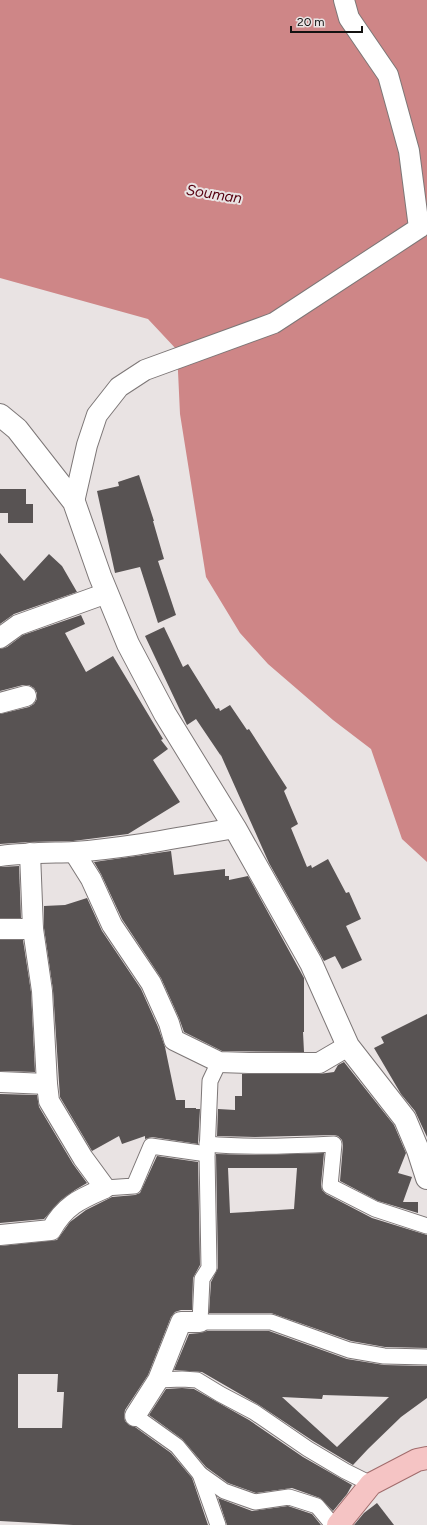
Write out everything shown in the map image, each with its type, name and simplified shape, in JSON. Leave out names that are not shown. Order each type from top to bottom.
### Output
[{"type":"main road","points":[[338,1525],[371,1484],[417,1460],[427,1458]]},
{"type":"street","points":[[74,502],[87,445],[97,415],[119,387],[145,370],[274,323],[419,228],[410,151],[388,75],[349,18],[344,0]]},
{"type":"street","points":[[0,415],[16,429],[74,502],[100,576],[128,644],[165,714],[235,828],[311,963],[348,1046],[405,1119],[418,1150],[427,1178]]},
{"type":"street","points":[[0,638],[18,625],[107,593]]},
{"type":"street","points":[[0,703],[26,696]]},
{"type":"street","points":[[0,856],[30,853],[74,852],[133,845],[235,828]]},
{"type":"street","points":[[74,852],[91,879],[112,925],[151,983],[169,1023],[174,1040],[218,1062],[319,1063],[348,1046]]},
{"type":"street","points":[[30,853],[33,929],[42,991],[47,1084],[50,1100],[83,1158],[105,1188]]},
{"type":"street","points":[[0,929],[33,929]]},
{"type":"street","points":[[200,1322],[202,1279],[209,1268],[207,1149],[210,1081],[218,1062]]},
{"type":"street","points":[[0,1082],[47,1084]]},
{"type":"street","points":[[0,1235],[51,1230],[58,1219],[77,1201],[105,1188],[134,1186],[151,1146],[207,1149],[334,1144],[330,1186],[375,1209],[427,1226]]},
{"type":"street","points":[[333,1525],[318,1506],[289,1497],[255,1502],[224,1491],[200,1474],[177,1446],[135,1416],[158,1380],[181,1322],[271,1322],[348,1350],[384,1356],[427,1357]]},
{"type":"street","points":[[158,1380],[197,1380],[254,1412],[308,1449],[338,1467],[371,1484]]},
{"type":"street","points":[[200,1474],[218,1525]]},
{"type":"water","name":"Souman","points":[[0,0],[427,0],[427,862],[402,839],[371,749],[333,720],[268,664],[240,633],[206,577],[180,414],[177,350],[148,319],[0,278]]},
{"type":"building","points":[[139,475],[154,521],[164,559],[158,561],[176,615],[158,623],[140,567],[115,573],[97,491],[119,486],[118,482]]},
{"type":"building","points":[[0,489],[26,489],[26,504],[33,504],[33,523],[8,523],[8,513],[0,513]]},
{"type":"building","points":[[0,553],[24,581],[49,554],[62,566],[77,592],[14,614],[0,624]]},
{"type":"building","points":[[81,615],[85,624],[65,633],[86,672],[113,656],[163,739],[161,740],[168,749],[153,760],[180,802],[128,834],[73,841],[0,844],[0,714],[29,707],[34,704],[37,699],[37,693],[34,688],[29,685],[23,685],[0,691],[0,649],[7,647],[23,635]]},
{"type":"building","points":[[164,627],[183,667],[188,664],[216,709],[219,708],[220,711],[230,705],[247,730],[249,729],[287,788],[284,791],[298,824],[291,828],[307,867],[311,865],[312,868],[328,859],[346,893],[349,892],[361,919],[346,926],[362,960],[342,969],[335,956],[324,961],[269,863],[220,753],[221,756],[196,719],[187,725],[145,636]]},
{"type":"building","points":[[171,851],[174,875],[225,869],[225,876],[229,876],[229,880],[248,876],[304,978],[304,1052],[222,1051],[184,1032],[161,978],[122,919],[94,862]]},
{"type":"building","points":[[19,866],[21,918],[0,918],[0,867]]},
{"type":"building","points":[[87,898],[102,931],[141,989],[158,1027],[165,1047],[176,1100],[185,1100],[185,1108],[200,1109],[198,1144],[152,1137],[145,1139],[145,1136],[122,1144],[119,1136],[92,1151],[60,1097],[53,990],[44,928],[44,906],[65,905]]},
{"type":"building","points":[[0,940],[23,940],[31,992],[35,1072],[0,1071]]},
{"type":"building","points":[[427,1014],[427,1137],[415,1111],[401,1094],[374,1048],[384,1043],[381,1037]]},
{"type":"building","points":[[344,1062],[394,1125],[406,1153],[398,1173],[412,1177],[403,1202],[418,1202],[418,1213],[378,1201],[340,1181],[343,1145],[342,1140],[338,1136],[217,1136],[218,1109],[235,1110],[235,1096],[242,1096],[242,1074],[319,1074],[334,1072],[338,1065]]},
{"type":"building","points":[[0,1094],[37,1095],[39,1107],[73,1164],[87,1183],[61,1200],[44,1219],[0,1223]]},
{"type":"building","points":[[324,1153],[321,1185],[322,1190],[326,1194],[372,1218],[427,1235],[427,1348],[385,1347],[351,1341],[271,1313],[209,1313],[211,1282],[218,1268],[216,1154],[255,1155]],"holes":[[[228,1168],[297,1168],[294,1209],[230,1213]]]},
{"type":"building","points":[[157,1156],[198,1162],[200,1265],[193,1278],[192,1310],[181,1310],[175,1312],[171,1317],[148,1375],[125,1410],[124,1416],[125,1421],[129,1425],[135,1427],[171,1453],[192,1478],[208,1525],[73,1525],[0,1521],[0,1246],[57,1240],[70,1222],[86,1210],[112,1197],[135,1195],[140,1193]],"holes":[[[18,1374],[58,1374],[57,1392],[64,1392],[62,1428],[18,1428]]]},
{"type":"building","points":[[207,1331],[269,1331],[347,1359],[384,1365],[427,1366],[427,1398],[401,1417],[353,1465],[313,1441],[259,1405],[202,1372],[174,1370],[189,1334]],"holes":[[[323,1395],[389,1397],[337,1447],[282,1397],[322,1399]]]},
{"type":"building","points":[[166,1389],[194,1389],[249,1420],[303,1457],[352,1485],[347,1494],[333,1511],[320,1498],[292,1488],[256,1493],[228,1483],[206,1467],[182,1439],[149,1415]]},
{"type":"building","points":[[218,1498],[252,1511],[288,1506],[312,1514],[321,1525],[227,1525]]},
{"type":"building","points":[[377,1503],[394,1525],[354,1525],[364,1513]]}]
